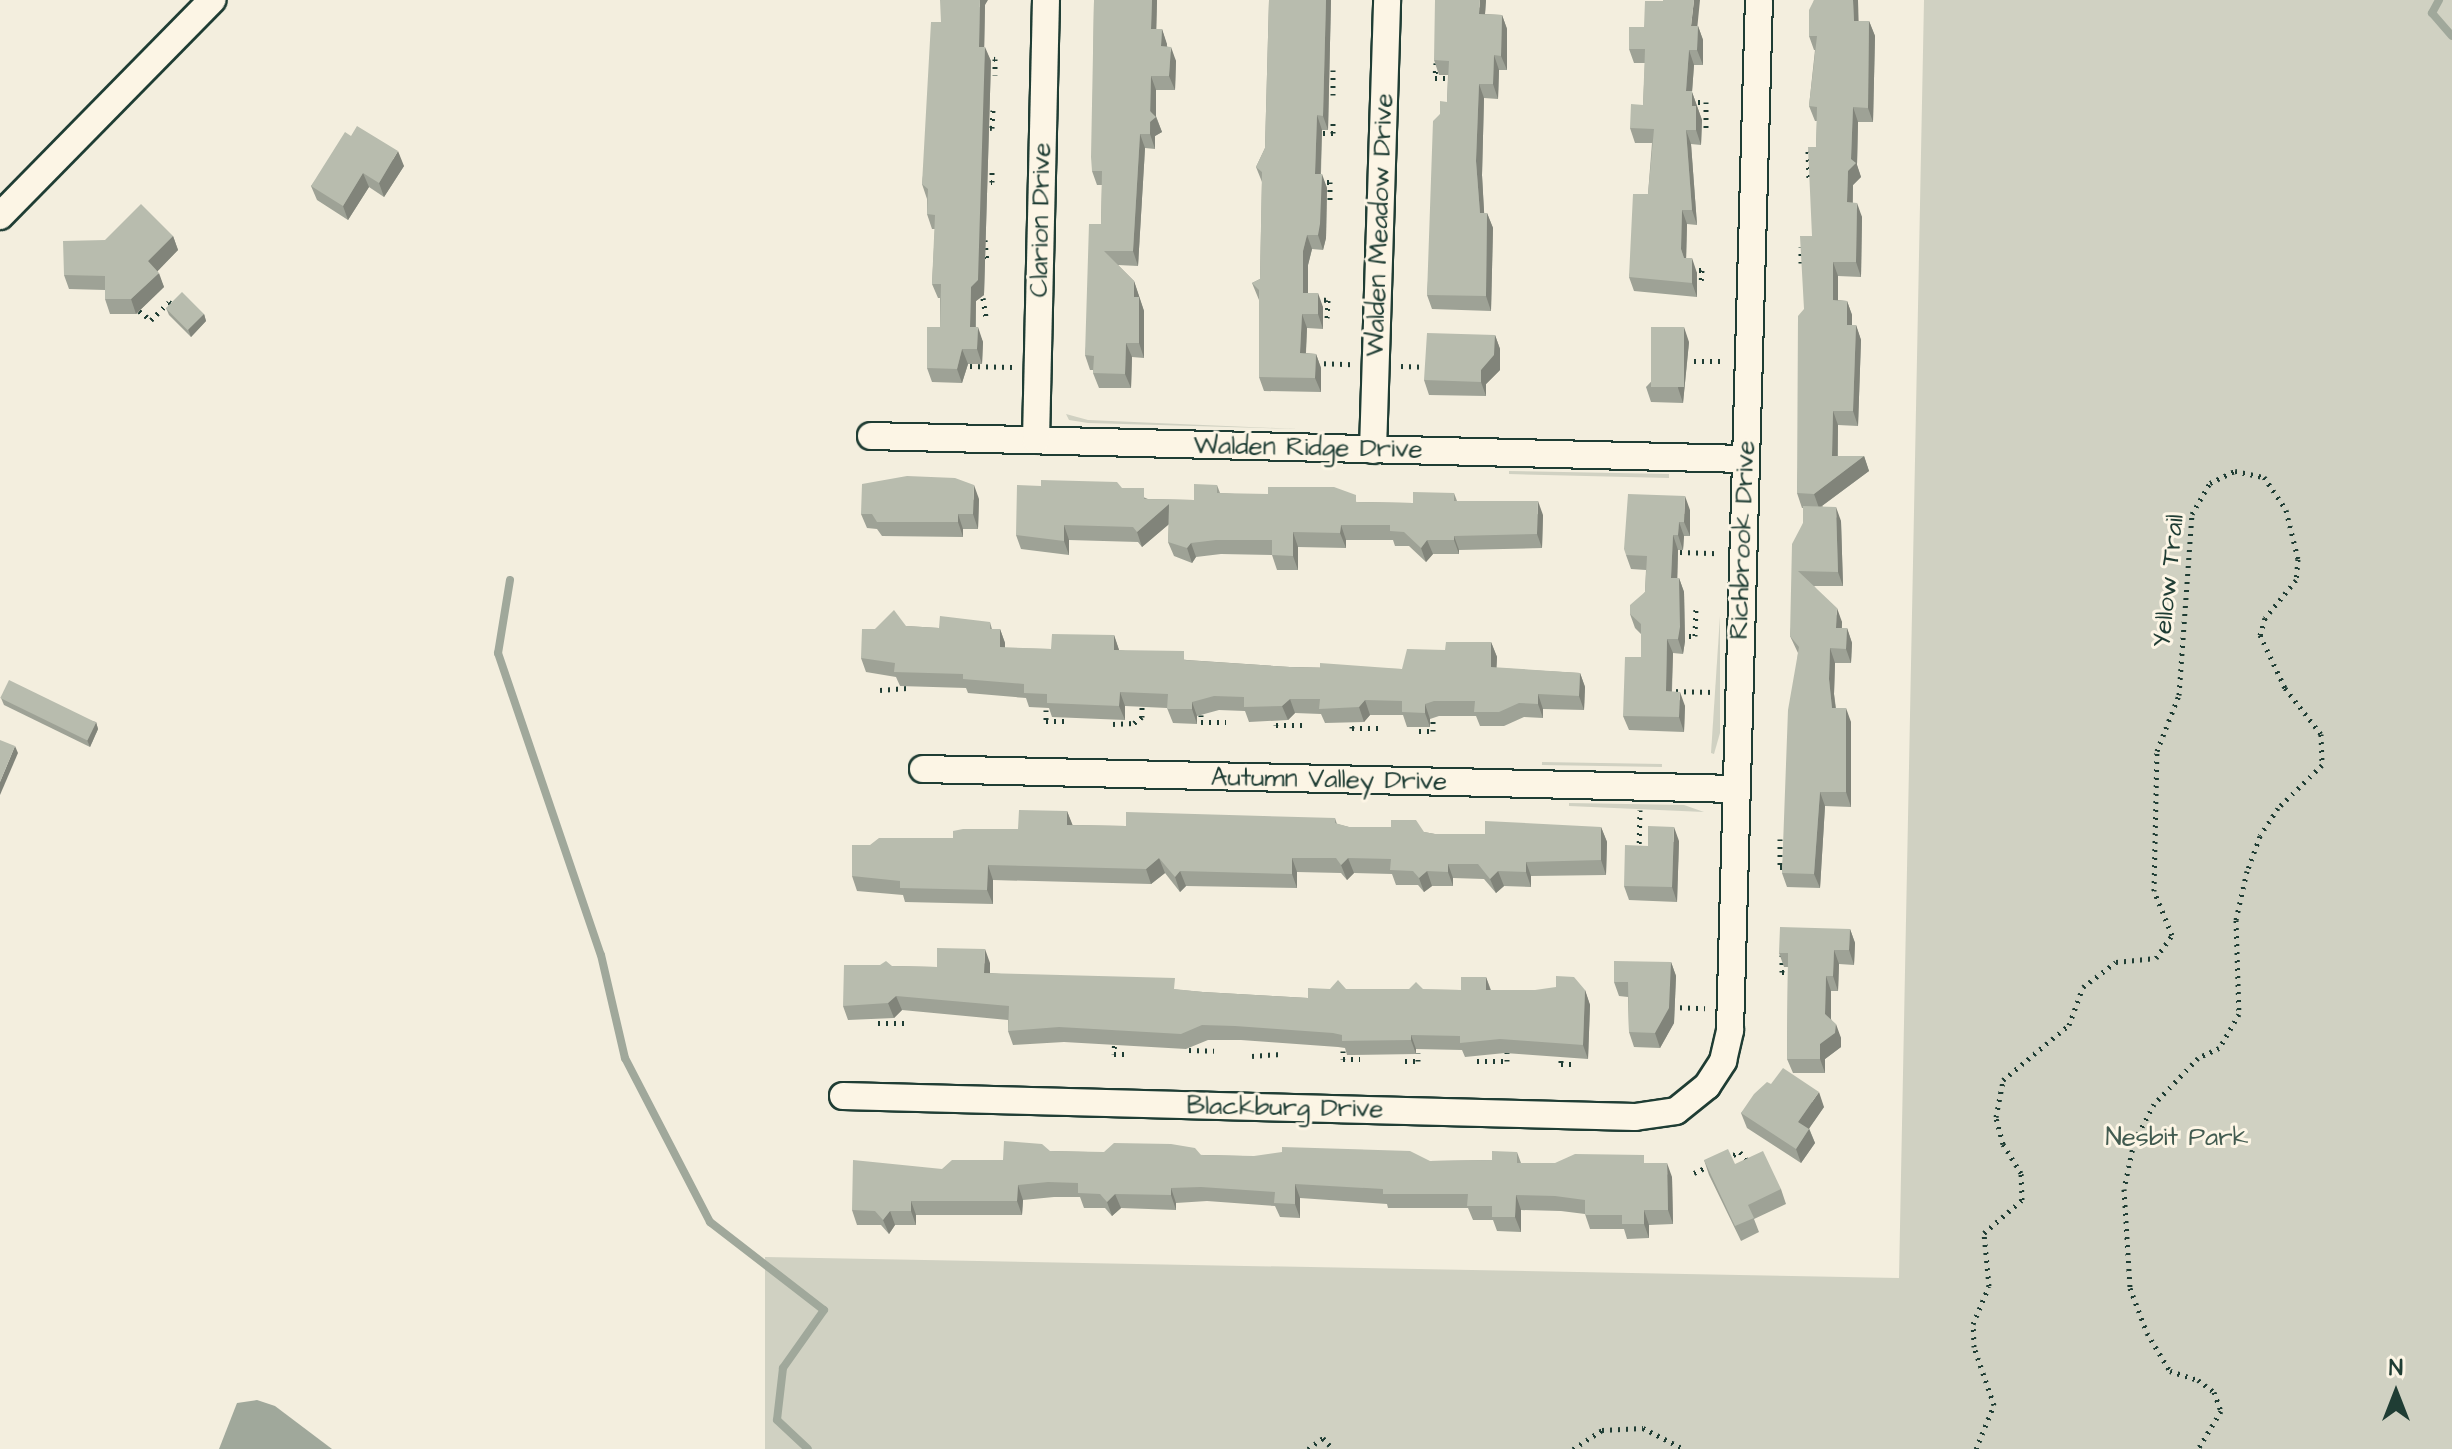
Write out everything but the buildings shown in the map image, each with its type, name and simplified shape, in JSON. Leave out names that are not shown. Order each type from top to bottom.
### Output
[{"type":"street","points":[[0,216],[212,0]]},
{"type":"street","name":"Clarion Drive","points":[[1036,440],[1046,0]]},
{"type":"street","name":"Walden Meadow Drive","points":[[1373,450],[1387,0]]},
{"type":"street","name":"Richbrook Drive","points":[[1714,1077],[1730,1030],[1759,0]]},
{"type":"street","name":"Walden Ridge Drive","points":[[871,436],[1745,459]]},
{"type":"street","name":"Autumn Valley Drive","points":[[923,769],[1736,789]]},
{"type":"street","name":"Blackburg Drive","points":[[843,1096],[1635,1117],[1676,1111],[1714,1077]]},
{"type":"path","points":[[986,58],[995,59],[995,75]]},
{"type":"path","points":[[1436,63],[1435,78],[1452,78]]},
{"type":"path","points":[[1333,70],[1333,95]]},
{"type":"path","points":[[1689,102],[1706,102],[1706,132]]},
{"type":"path","points":[[973,127],[992,128],[993,110]]},
{"type":"path","points":[[1314,133],[1333,133],[1333,119]]},
{"type":"path","points":[[1808,151],[1809,181]]},
{"type":"path","points":[[974,182],[992,182],[992,169]]},
{"type":"path","points":[[1310,182],[1330,182],[1330,201]]},
{"type":"path","points":[[1801,263],[1801,243],[1809,235]]},
{"type":"path","points":[[985,240],[987,261]]},
{"type":"path","points":[[1690,270],[1702,270],[1701,285]]},
{"type":"path","points":[[983,298],[986,318]]},
{"type":"path","points":[[1307,299],[1328,300],[1327,318]]},
{"type":"path","points":[[139,311],[151,320],[169,302],[177,307]]},
{"type":"path","points":[[1694,361],[1724,361]]},
{"type":"path","points":[[1307,362],[1352,364]]},
{"type":"path","points":[[970,366],[1012,367]]},
{"type":"path","points":[[1401,366],[1436,367]]},
{"type":"path","name":"Yellow Trail","points":[[1976,1449],[1994,1405],[1974,1347],[1973,1324],[1989,1286],[1984,1233],[2022,1200],[2021,1173],[2003,1144],[1996,1117],[2003,1080],[2069,1025],[2083,987],[2116,962],[2156,958],[2172,935],[2169,918],[2154,891],[2157,751],[2179,695],[2192,514],[2210,483],[2235,471],[2264,477],[2286,510],[2298,559],[2296,580],[2265,618],[2260,635],[2285,688],[2321,734],[2322,765],[2278,808],[2260,836],[2247,871],[2236,920],[2239,1014],[2219,1048],[2198,1058],[2154,1104],[2134,1142],[2124,1189],[2130,1288],[2147,1333],[2170,1371],[2198,1380],[2214,1392],[2221,1411],[2198,1449]]},
{"type":"path","points":[[1680,552],[1718,553]]},
{"type":"path","points":[[1689,636],[1695,636],[1696,607]]},
{"type":"path","points":[[880,690],[907,688]]},
{"type":"path","points":[[1668,691],[1715,692]]},
{"type":"path","points":[[1113,724],[1134,723],[1142,717],[1142,703]]},
{"type":"path","points":[[1046,710],[1046,721],[1064,721]]},
{"type":"path","points":[[1201,715],[1201,722],[1226,722]]},
{"type":"path","points":[[1276,717],[1276,725],[1302,725]]},
{"type":"path","points":[[1352,719],[1352,728],[1378,728]]},
{"type":"path","points":[[1419,731],[1433,731],[1433,719]]},
{"type":"path","points":[[1639,860],[1640,810]]},
{"type":"path","points":[[1780,839],[1780,867],[1786,867]]},
{"type":"path","points":[[1782,955],[1782,972],[1791,972]]},
{"type":"path","points":[[1672,1007],[1705,1008]]},
{"type":"path","points":[[878,1016],[878,1023],[908,1023]]},
{"type":"path","points":[[1115,1033],[1114,1054],[1129,1054]]},
{"type":"path","points":[[1189,1043],[1189,1050],[1214,1051]]},
{"type":"path","points":[[1561,1044],[1561,1064],[1576,1064]]},
{"type":"path","points":[[1477,1061],[1507,1061],[1507,1045]]},
{"type":"path","points":[[1343,1051],[1343,1059],[1360,1059]]},
{"type":"path","points":[[1405,1061],[1418,1061],[1418,1053]]},
{"type":"path","points":[[1252,1056],[1281,1054]]},
{"type":"path","points":[[1694,1173],[1740,1152],[1753,1170]]},
{"type":"path","points":[[1573,1449],[1602,1430],[1643,1428],[1684,1449]]},
{"type":"path","points":[[1308,1449],[1323,1438],[1333,1449]]},
{"type":"green space","name":"Nesbit Park","points":[[1924,0],[2452,0],[2452,1449],[765,1449],[765,1257],[1899,1278]]},
{"type":"green space","points":[[1066,414],[1088,420],[1298,429],[1088,423],[1069,420]]},
{"type":"green space","points":[[1509,471],[1669,474],[1669,478],[1509,474]]},
{"type":"green space","points":[[1720,616],[1720,733],[1714,754],[1711,753]]},
{"type":"green space","points":[[1542,762],[1662,764],[1662,767],[1542,765]]},
{"type":"green space","points":[[1569,803],[1684,805],[1704,812],[1569,806]]},
{"type":"shaded area","points":[[257,1400],[275,1406],[332,1449],[219,1449],[237,1403]]},
{"type":"waterway","points":[[2439,0],[2432,13],[2452,36]]},
{"type":"waterway","points":[[510,580],[498,653],[601,955],[625,1058],[710,1222],[824,1310],[783,1368],[777,1420],[808,1449]]}]
